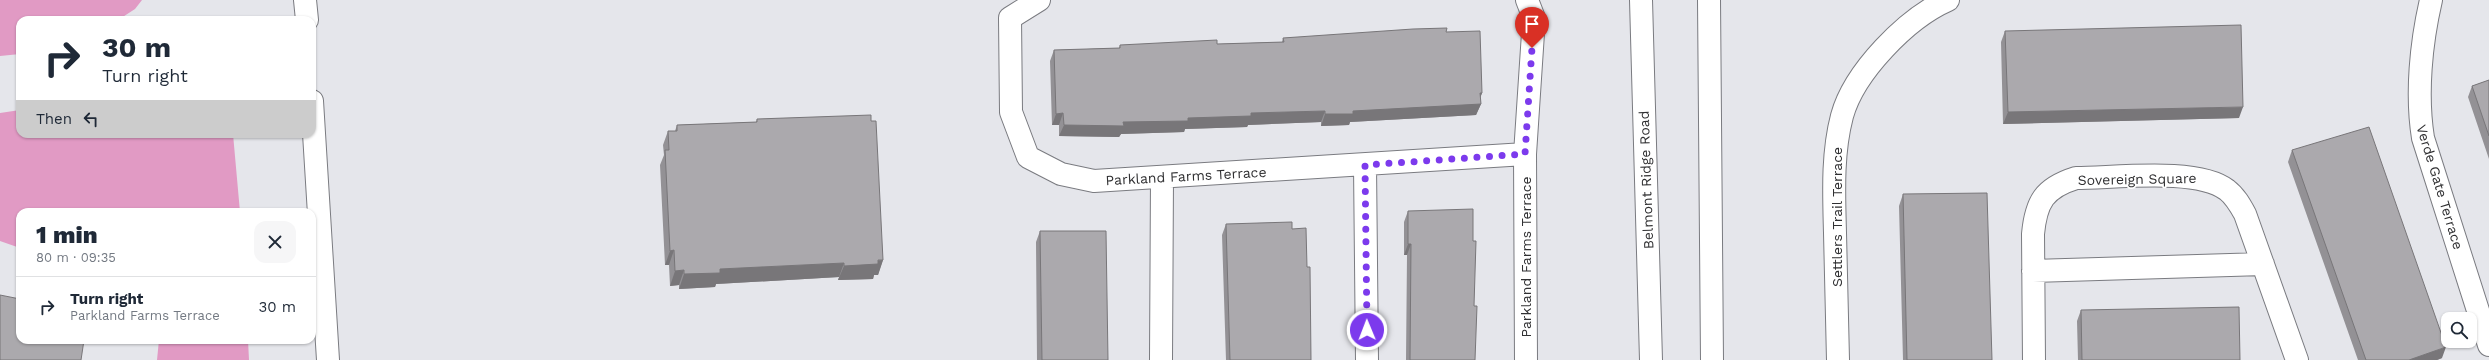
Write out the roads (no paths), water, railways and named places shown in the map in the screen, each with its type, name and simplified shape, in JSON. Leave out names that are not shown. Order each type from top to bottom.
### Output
[{"type":"street","points":[[305,0],[307,16]]},
{"type":"street","name":"Parkland Farms Terrace","points":[[1039,0],[1010,18],[1011,112],[1028,157],[1061,174],[1094,180],[1162,178],[1525,154]]},
{"type":"street","name":"Parkland Farms Terrace","points":[[1526,360],[1525,154],[1534,18],[1527,0]]},
{"type":"street","name":"Belmont Ridge Road","points":[[1641,0],[1651,360]]},
{"type":"street","points":[[1709,0],[1712,360]]},
{"type":"street","name":"Settlers Trail Terrace","points":[[1838,360],[1834,187],[1835,148],[1842,114],[1857,86],[1876,58],[1901,30],[1932,7],[1948,0]]},
{"type":"street","name":"Verde Gate Terrace","points":[[2431,0],[2423,50],[2420,108],[2422,138],[2489,345]]},
{"type":"street","points":[[314,138],[328,360]]},
{"type":"street","points":[[1365,165],[1367,360]]},
{"type":"street","name":"Sovereign Square","points":[[2034,360],[2033,234],[2038,207],[2050,190],[2061,183],[2076,178],[2188,176],[2218,184],[2237,200],[2245,214],[2297,360]]},
{"type":"street","points":[[1161,360],[1162,178]]},
{"type":"street","points":[[2033,272],[2263,264]]}]
